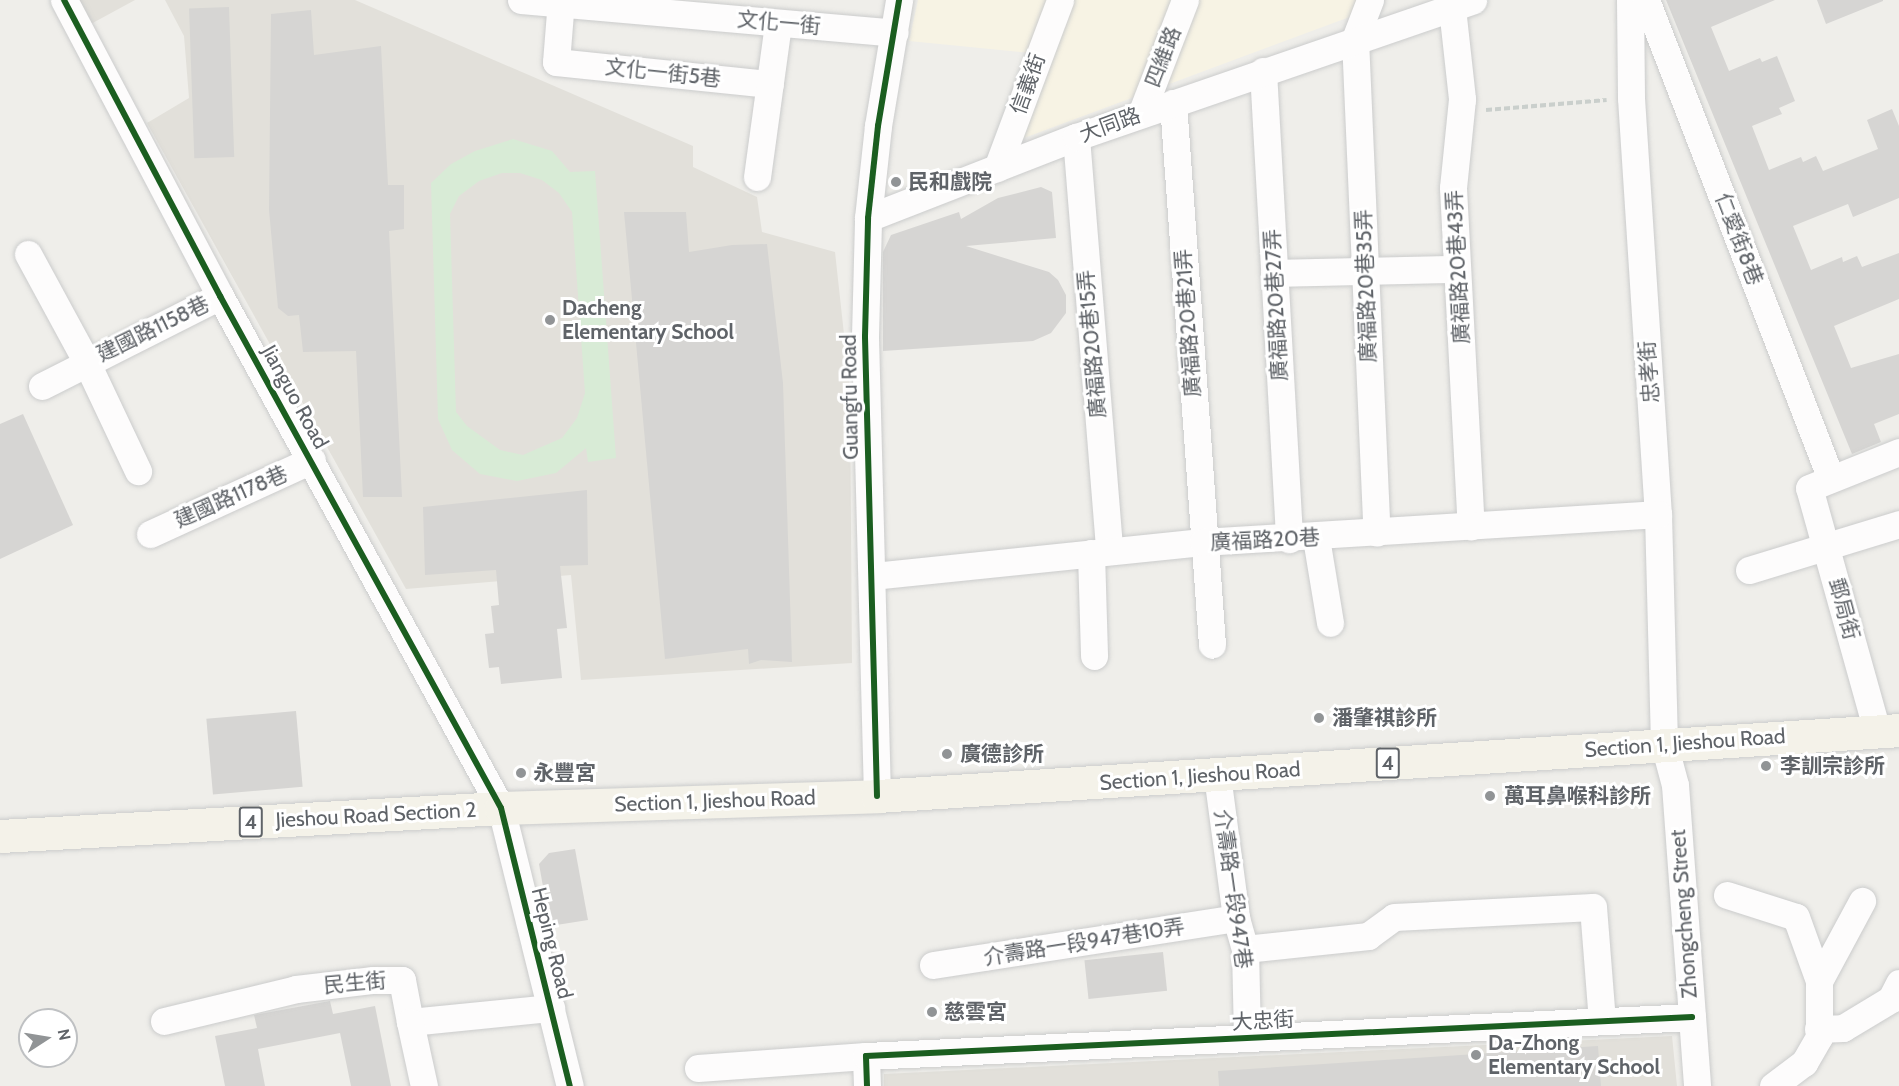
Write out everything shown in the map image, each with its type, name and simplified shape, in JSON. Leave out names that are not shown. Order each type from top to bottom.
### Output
[{"type":"main road","name":"Section 1, Jieshou Road","points":[[501,808],[877,796],[1217,776],[1888,730]]},
{"type":"main road","name":"Jieshou Road Section 2","points":[[0,836],[501,808]]},
{"type":"street","name":"Jianguo Road","points":[[64,0],[220,297],[312,460],[501,808]]},
{"type":"street","name":"文化一街","points":[[521,0],[895,33]]},
{"type":"street","name":"Guangfu Road","points":[[877,796],[873,576],[863,377],[868,218],[878,126],[899,0]]},
{"type":"street","name":"信義街","points":[[997,168],[1060,0]]},
{"type":"street","name":"四維路","points":[[1141,114],[1185,0]]},
{"type":"street","points":[[1355,39],[1370,0]]},
{"type":"street","name":"忠孝街","points":[[1630,0],[1631,98],[1659,514],[1664,744]]},
{"type":"street","name":"仁愛街8巷","points":[[1646,0],[1820,483]]},
{"type":"street","name":"文化一街5巷","points":[[561,2],[556,62],[770,84]]},
{"type":"street","name":"大同路","points":[[868,218],[1076,137],[1462,4]]},
{"type":"street","name":"廣福路20巷43弄","points":[[1462,4],[1461,111],[1453,189],[1471,527]]},
{"type":"street","points":[[757,177],[778,22]]},
{"type":"street","name":"廣福路20巷35弄","points":[[1355,39],[1377,533]]},
{"type":"street","name":"廣福路20巷27弄","points":[[1263,71],[1289,539]]},
{"type":"street","name":"廣福路20巷21弄","points":[[1173,103],[1212,645]]},
{"type":"street","name":"廣福路20巷15弄","points":[[1076,137],[1100,552],[1094,656]]},
{"type":"street","name":"建國路1158巷","points":[[28,254],[86,361]]},
{"type":"street","points":[[1274,273],[1457,269]]},
{"type":"street","name":"建國路1158巷","points":[[42,386],[86,361],[220,297]]},
{"type":"street","points":[[86,361],[138,471]]},
{"type":"street","points":[[1820,483],[1899,452]]},
{"type":"street","name":"建國路1178巷","points":[[150,534],[312,460]]},
{"type":"street","name":"郵局街","points":[[1820,483],[1827,545],[1888,730]]},
{"type":"street","name":"廣福路20巷","points":[[873,576],[1203,543],[1659,514]]},
{"type":"street","points":[[1749,570],[1899,524]]},
{"type":"street","points":[[1316,537],[1330,623]]},
{"type":"street","name":"Zhongcheng Street","points":[[1664,744],[1675,784],[1697,1086]]},
{"type":"street","name":"介壽路一段947巷","points":[[1217,776],[1236,918],[1245,949],[1247,1038]]},
{"type":"street","name":"Heping Road","points":[[501,808],[570,1086]]},
{"type":"street","points":[[1727,895],[1796,917],[1819,981],[1819,1037],[1804,1064],[1773,1086]]},
{"type":"street","points":[[1819,981],[1862,901]]},
{"type":"street","points":[[1245,949],[1368,936],[1395,917],[1593,907],[1602,1021]]},
{"type":"street","name":"介壽路一段947巷10弄","points":[[933,965],[1236,918]]},
{"type":"street","name":"民生街","points":[[164,1021],[296,989],[372,980],[402,980],[410,1022]]},
{"type":"street","points":[[1818,1029],[1843,1028],[1891,999],[1899,983]]},
{"type":"street","points":[[424,1086],[410,1022],[551,1008]]},
{"type":"street","name":"大忠街","points":[[698,1068],[866,1056],[1692,1017]]},
{"type":"street","points":[[866,1056],[867,1086]]},
{"type":"path","points":[[1461,111],[1631,98]]},
{"type":"shaded area","points":[[76,0],[135,0],[89,25]]},
{"type":"shaded area","name":"Dacheng Elementary School","points":[[165,0],[355,0],[693,146],[693,167],[757,197],[762,232],[835,252],[850,389],[852,663],[581,680],[571,575],[406,589],[147,123],[189,98],[184,36]]},
{"type":"shaded area","points":[[918,0],[1360,0],[1355,15],[1016,141],[1050,55],[909,41]]},
{"type":"shaded area","name":"Da-Zhong Elementary School","points":[[1672,1036],[1677,1086],[884,1086],[884,1074]]},
{"type":"green space","points":[[513,139],[552,151],[570,172],[595,171],[616,458],[588,462],[586,448],[556,473],[517,481],[480,474],[452,450],[438,419],[431,183],[451,164],[475,151]],"holes":[[[502,173],[520,173],[542,180],[559,193],[572,212],[585,393],[577,418],[562,438],[523,455],[500,450],[467,426],[456,412],[450,214],[459,196],[479,181]]]},
{"type":"building","points":[[1666,0],[1775,0],[1711,27],[1729,71],[1760,58],[1762,62],[1777,56],[1795,101],[1779,108],[1782,114],[1752,126],[1769,170],[1801,157],[1803,162],[1816,156],[1823,171],[1878,149],[1867,120],[1892,109],[1899,126],[1899,198],[1853,217],[1848,204],[1793,226],[1811,270],[1842,257],[1843,262],[1857,256],[1862,267],[1899,253],[1899,299],[1834,326],[1851,368],[1899,354],[1899,414],[1874,424],[1881,442],[1852,454]]},
{"type":"building","points":[[1817,0],[1883,0],[1883,1],[1826,24]]},
{"type":"building","points":[[229,7],[234,157],[194,158],[189,8]]},
{"type":"building","points":[[311,10],[314,55],[381,46],[388,185],[404,185],[404,229],[389,231],[402,497],[363,497],[356,351],[303,352],[299,315],[288,316],[278,308],[269,210],[271,14]]},
{"type":"building","points":[[1041,187],[1052,192],[1056,238],[966,246],[1049,272],[1058,280],[1066,295],[1066,313],[1051,333],[1033,341],[883,351],[883,252],[891,235],[959,212],[961,219],[998,198]]},
{"type":"building","points":[[624,212],[686,212],[689,252],[732,245],[767,244],[783,383],[792,662],[761,660],[749,664],[748,649],[665,659]]},
{"type":"building","points":[[23,414],[73,525],[0,559],[0,424]]},
{"type":"building","points":[[587,490],[588,565],[560,566],[567,628],[557,629],[562,678],[501,684],[499,667],[489,668],[485,634],[494,633],[491,606],[499,605],[496,570],[425,575],[423,507]]},
{"type":"building","points":[[296,711],[303,787],[213,795],[206,719]]},
{"type":"building","points":[[575,849],[588,920],[550,926],[539,864],[549,853]]},
{"type":"building","points":[[1163,952],[1167,991],[1089,999],[1084,960]]},
{"type":"building","points":[[330,1001],[333,1014],[375,1006],[391,1086],[351,1086],[340,1033],[258,1049],[265,1086],[225,1086],[215,1036],[257,1028],[254,1015]]},
{"type":"building","points":[[1598,1046],[1601,1086],[1219,1086],[1218,1071]]},
{"type":"cycle path","points":[[64,0],[220,296],[501,808],[570,1086]]},
{"type":"cycle path","points":[[877,796],[865,336],[868,218],[878,126],[899,0]]},
{"type":"cycle path","points":[[867,1086],[866,1056],[1692,1017]]},
{"type":"place","name":"民和戲院","points":[[896,182]]},
{"type":"place","name":"Dacheng Elementary School","points":[[550,320]]},
{"type":"place","name":"潘肇祺診所","points":[[1319,718]]},
{"type":"place","name":"廣德診所","points":[[947,754]]},
{"type":"place","name":"李訓宗診所","points":[[1766,766]]},
{"type":"place","name":"永豐宮","points":[[521,773]]},
{"type":"place","name":"萬耳鼻喉科診所","points":[[1490,796]]},
{"type":"place","name":"慈雲宮","points":[[932,1012]]},
{"type":"place","name":"Da-Zhong Elementary School","points":[[1476,1055]]}]
